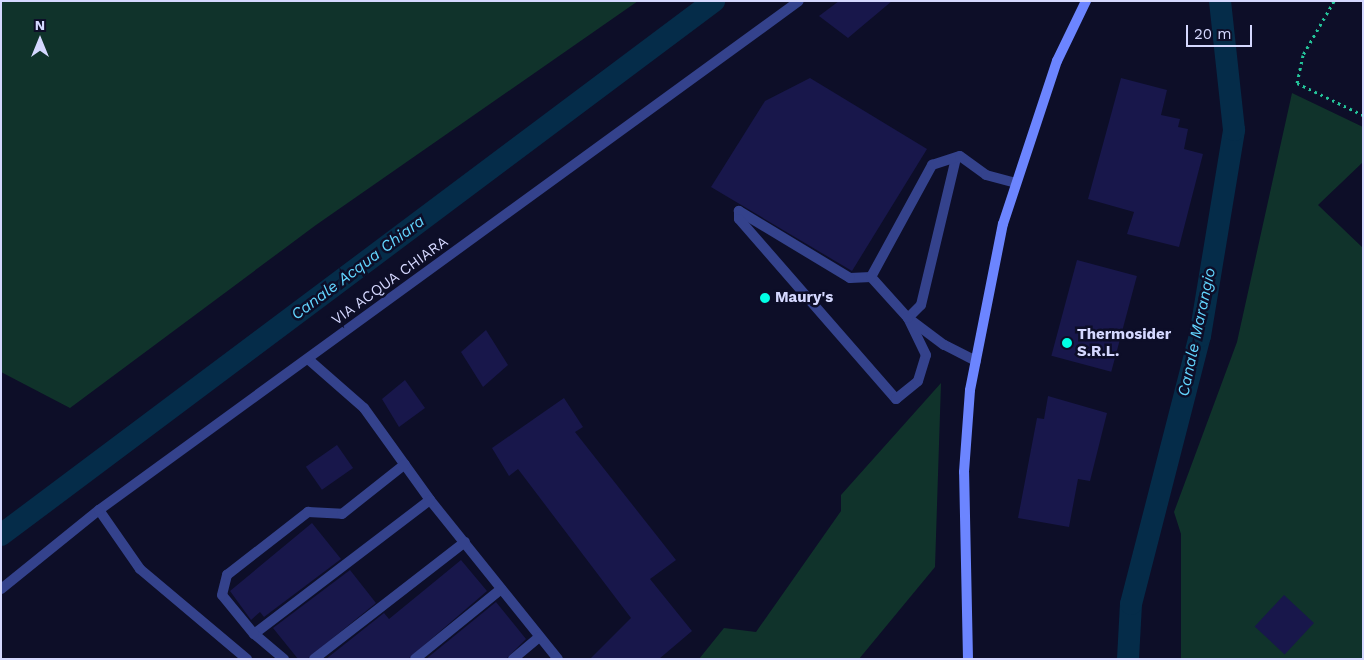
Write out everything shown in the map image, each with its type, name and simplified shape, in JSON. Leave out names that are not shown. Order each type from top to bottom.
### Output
[{"type":"main road","points":[[968,659],[964,472],[976,361],[1003,224],[1057,61],[1086,1]]},
{"type":"street","name":"VIA ACQUA CHIARA","points":[[1,589],[99,510],[799,1]]},
{"type":"street","points":[[871,277],[932,165],[960,156],[986,175],[1016,183]]},
{"type":"street","points":[[908,318],[921,305],[956,158]]},
{"type":"street","points":[[871,277],[850,278],[739,212],[739,219],[896,399],[918,381],[926,355],[908,318]]},
{"type":"street","points":[[871,277],[908,318],[944,345],[976,361]]},
{"type":"street","points":[[308,359],[364,408],[430,500],[558,659]]},
{"type":"street","points":[[284,659],[254,634],[222,594],[227,575],[308,512],[342,514],[405,464]]},
{"type":"street","points":[[254,634],[430,500]]},
{"type":"street","points":[[99,510],[140,569],[247,659]]},
{"type":"street","points":[[314,659],[465,542]]},
{"type":"street","points":[[415,659],[501,590]]},
{"type":"street","points":[[513,659],[539,637]]},
{"type":"path","points":[[1334,1],[1303,55],[1297,83],[1363,115]]},
{"type":"green space","points":[[1,1],[638,1],[316,225],[70,408],[1,372]]},
{"type":"green space","points":[[1292,93],[1363,127],[1363,162],[1318,205],[1363,248],[1363,659],[1181,659],[1181,534],[1174,512],[1237,342]]},
{"type":"green space","points":[[941,383],[935,567],[859,659],[699,659],[724,628],[756,632],[841,511],[841,495]]},
{"type":"building","points":[[839,1],[892,1],[848,38],[819,16]]},
{"type":"building","points":[[810,78],[927,149],[852,271],[711,187],[765,101]]},
{"type":"building","points":[[1121,78],[1167,90],[1161,115],[1180,119],[1178,127],[1188,129],[1184,149],[1203,154],[1179,247],[1127,234],[1134,212],[1088,199]]},
{"type":"building","points":[[1077,260],[1137,276],[1111,372],[1051,356]]},
{"type":"building","points":[[486,330],[508,365],[483,387],[461,352]]},
{"type":"building","points":[[405,380],[425,408],[399,427],[382,399]]},
{"type":"building","points":[[1048,396],[1107,413],[1090,481],[1078,479],[1069,527],[1018,518],[1037,418],[1044,419]]},
{"type":"building","points":[[564,398],[583,427],[575,432],[676,560],[650,579],[692,631],[659,659],[590,659],[631,618],[518,469],[509,476],[492,448]]},
{"type":"building","points":[[337,445],[353,468],[322,490],[306,467]]},
{"type":"building","points":[[312,523],[341,559],[264,617],[260,612],[251,620],[230,591]]},
{"type":"building","points":[[461,560],[487,591],[408,659],[326,659],[384,613],[389,619]]},
{"type":"building","points":[[350,570],[376,603],[307,659],[298,659],[273,628]]},
{"type":"building","points":[[1284,595],[1314,623],[1285,654],[1255,626]]},
{"type":"building","points":[[496,602],[526,639],[506,659],[426,659]]},
{"type":"waterway","name":"Canale Acqua Chiara","points":[[1,535],[714,1]]},
{"type":"waterway","name":"Canale Marangio","points":[[1128,659],[1131,604],[1200,336],[1234,130],[1220,1]]},
{"type":"place","name":"Maury's","points":[[765,298]]},
{"type":"place","name":"Thermosider S.R.L.","points":[[1067,343]]}]
